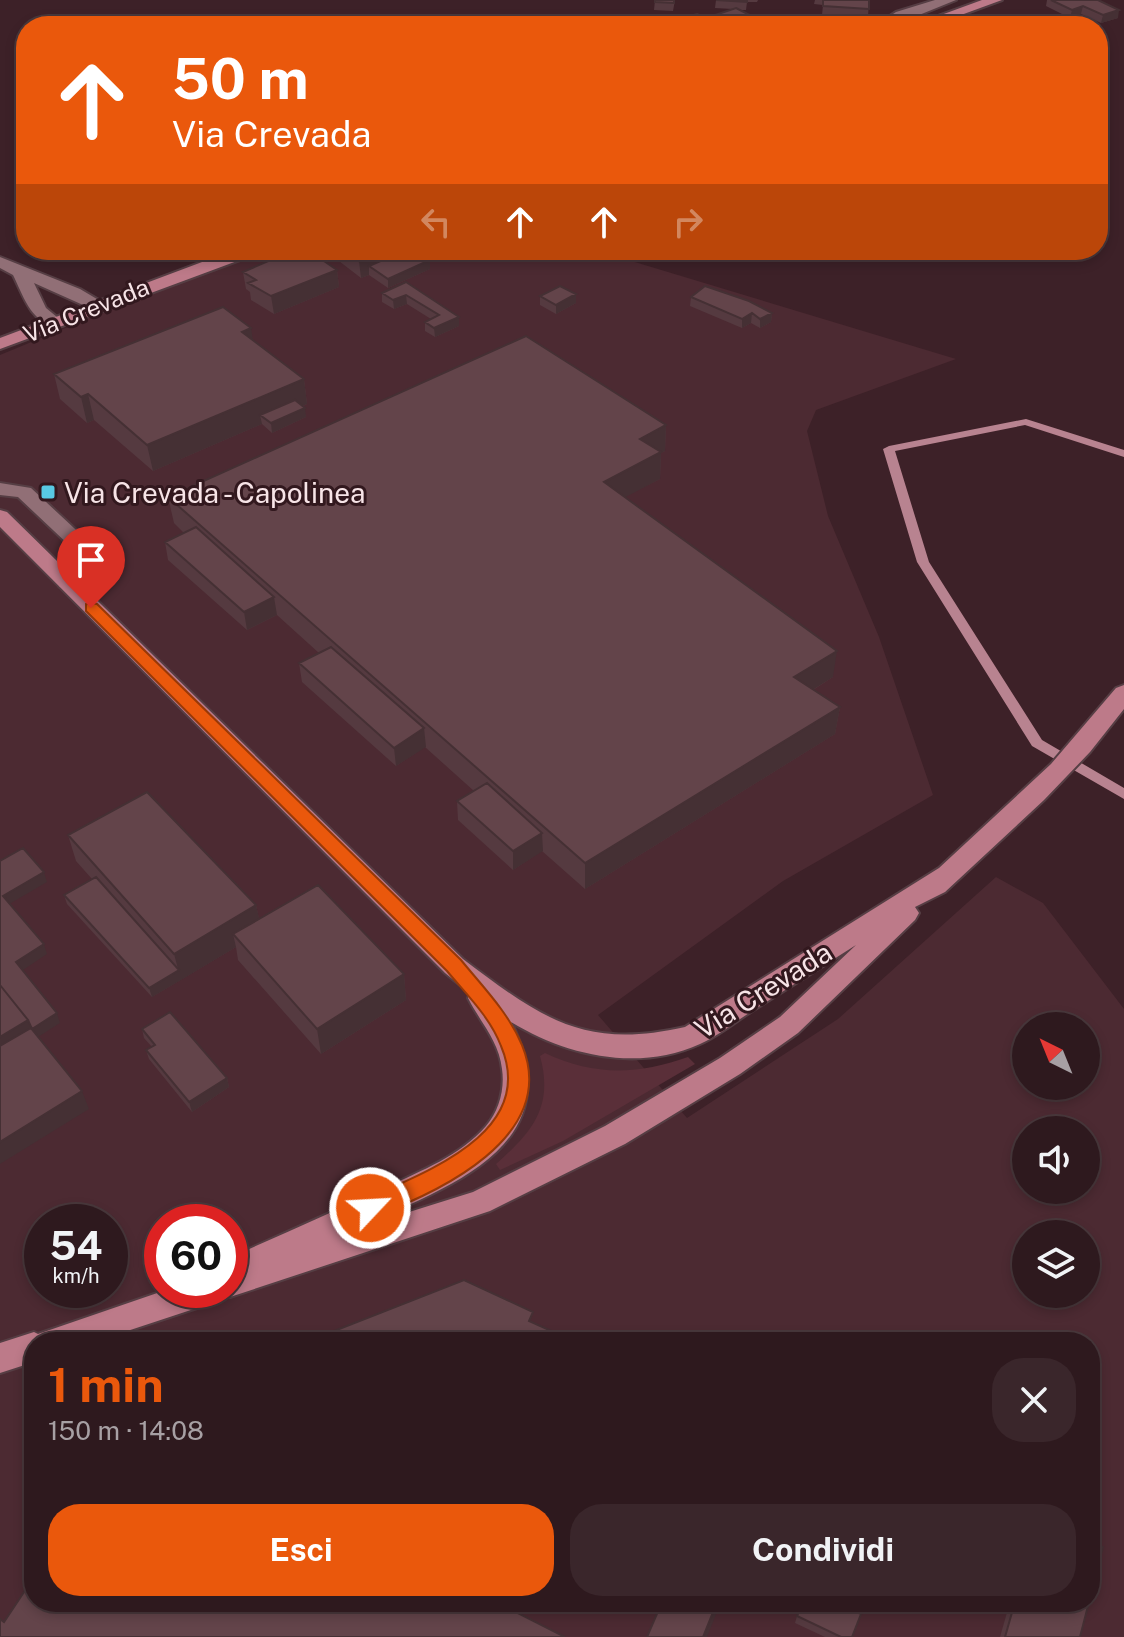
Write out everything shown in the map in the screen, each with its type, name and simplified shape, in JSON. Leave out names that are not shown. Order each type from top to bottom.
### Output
[{"type":"main road","points":[[948,16],[995,0]]},
{"type":"main road","name":"Via Crevada","points":[[4,344],[98,305],[222,260]]},
{"type":"main road","name":"Via Crevada","points":[[0,516],[454,966],[507,1007],[547,1031],[583,1043],[615,1047],[658,1046],[692,1036],[948,874]]},
{"type":"main road","name":"Via Crevada","points":[[248,1277],[480,1202],[544,1172],[676,1100],[789,1025],[948,874],[996,833],[1098,731],[1124,693]]},
{"type":"main road","points":[[248,1265],[454,1169],[484,1147],[504,1122],[517,1098],[519,1074],[512,1047],[497,1017],[454,966]]},
{"type":"main road","points":[[80,1332],[153,1308]]},
{"type":"main road","points":[[0,1358],[24,1350]]},
{"type":"street","points":[[899,16],[949,0]]},
{"type":"street","points":[[0,262],[21,273],[71,290],[98,305]]},
{"type":"street","points":[[21,273],[39,311],[54,322]]},
{"type":"street","points":[[0,489],[24,492],[82,546],[69,586]]},
{"type":"shaded area","points":[[239,260],[628,260],[956,359],[816,410],[807,431],[828,516],[879,637],[933,795],[783,881],[598,1015],[687,1118],[838,1019],[996,877],[1043,903],[1124,1009],[1124,1637],[0,1637],[0,355],[191,276]]},
{"type":"shaded area","points":[[545,1053],[563,1061],[598,1069],[633,1070],[688,1057],[695,1064],[563,1141],[500,1170],[496,1164],[520,1141],[542,1104],[544,1074],[540,1056]]},
{"type":"building","points":[[674,0],[674,3],[655,2]]},
{"type":"building","points":[[823,0],[869,0],[869,9],[823,6]]},
{"type":"building","points":[[1051,0],[1098,0],[1119,10],[1103,15],[1083,6],[1072,10]]},
{"type":"building","points":[[736,8],[752,16],[712,16]]},
{"type":"building","points":[[271,260],[322,260],[337,270],[271,296],[248,283],[256,280],[243,272]]},
{"type":"building","points":[[383,260],[430,260],[388,279],[369,266]]},
{"type":"building","points":[[406,282],[459,317],[434,328],[425,322],[439,315],[406,295],[393,300],[382,293]]},
{"type":"building","points":[[560,286],[576,294],[556,305],[540,296]]},
{"type":"building","points":[[705,286],[749,301],[772,313],[760,319],[752,313],[742,319],[691,297]]},
{"type":"building","points":[[223,307],[251,328],[242,332],[304,379],[147,445],[88,394],[81,397],[54,374]]},
{"type":"building","points":[[526,336],[666,425],[640,439],[661,452],[604,482],[837,651],[794,677],[840,707],[585,863],[168,497]]},
{"type":"building","points":[[295,400],[305,408],[271,423],[260,415]]},
{"type":"building","points":[[196,527],[274,597],[244,612],[165,542]]},
{"type":"building","points":[[331,647],[424,728],[394,748],[299,663]]},
{"type":"building","points":[[487,783],[542,833],[513,851],[457,801]]},
{"type":"building","points":[[147,792],[256,905],[174,954],[68,835]]},
{"type":"building","points":[[23,848],[44,872],[3,896],[44,944],[16,962],[57,1013],[32,1029],[0,985],[0,861]]},
{"type":"building","points":[[96,877],[179,970],[149,988],[64,895]]},
{"type":"building","points":[[318,885],[404,974],[317,1029],[233,934]]},
{"type":"building","points":[[0,985],[28,1020],[0,1037]]},
{"type":"building","points":[[170,1012],[227,1078],[189,1102],[146,1050],[155,1045],[142,1029]]},
{"type":"building","points":[[31,1028],[82,1091],[0,1142],[0,1046]]},
{"type":"building","points":[[464,1280],[533,1312],[529,1321],[554,1332],[331,1332]]},
{"type":"building","points":[[24,1592],[24,1612],[516,1612],[565,1637],[0,1637],[0,1619],[4,1622]]},
{"type":"building","points":[[658,1612],[713,1612],[703,1637],[647,1637]]},
{"type":"building","points":[[799,1612],[861,1614],[852,1637],[841,1637],[797,1616]]},
{"type":"building","points":[[1012,1612],[1086,1612],[1080,1637],[1005,1637]]},
{"type":"waterway","points":[[1124,454],[1026,422],[889,449],[923,562],[1037,743],[1124,794]]},
{"type":"place","name":"Via Crevada - Capolinea","points":[[48,492]]},
{"type":"route","points":[[91,608],[454,966],[497,1017],[512,1047],[519,1074],[517,1098],[504,1122],[484,1147],[454,1169],[370,1208]]}]
